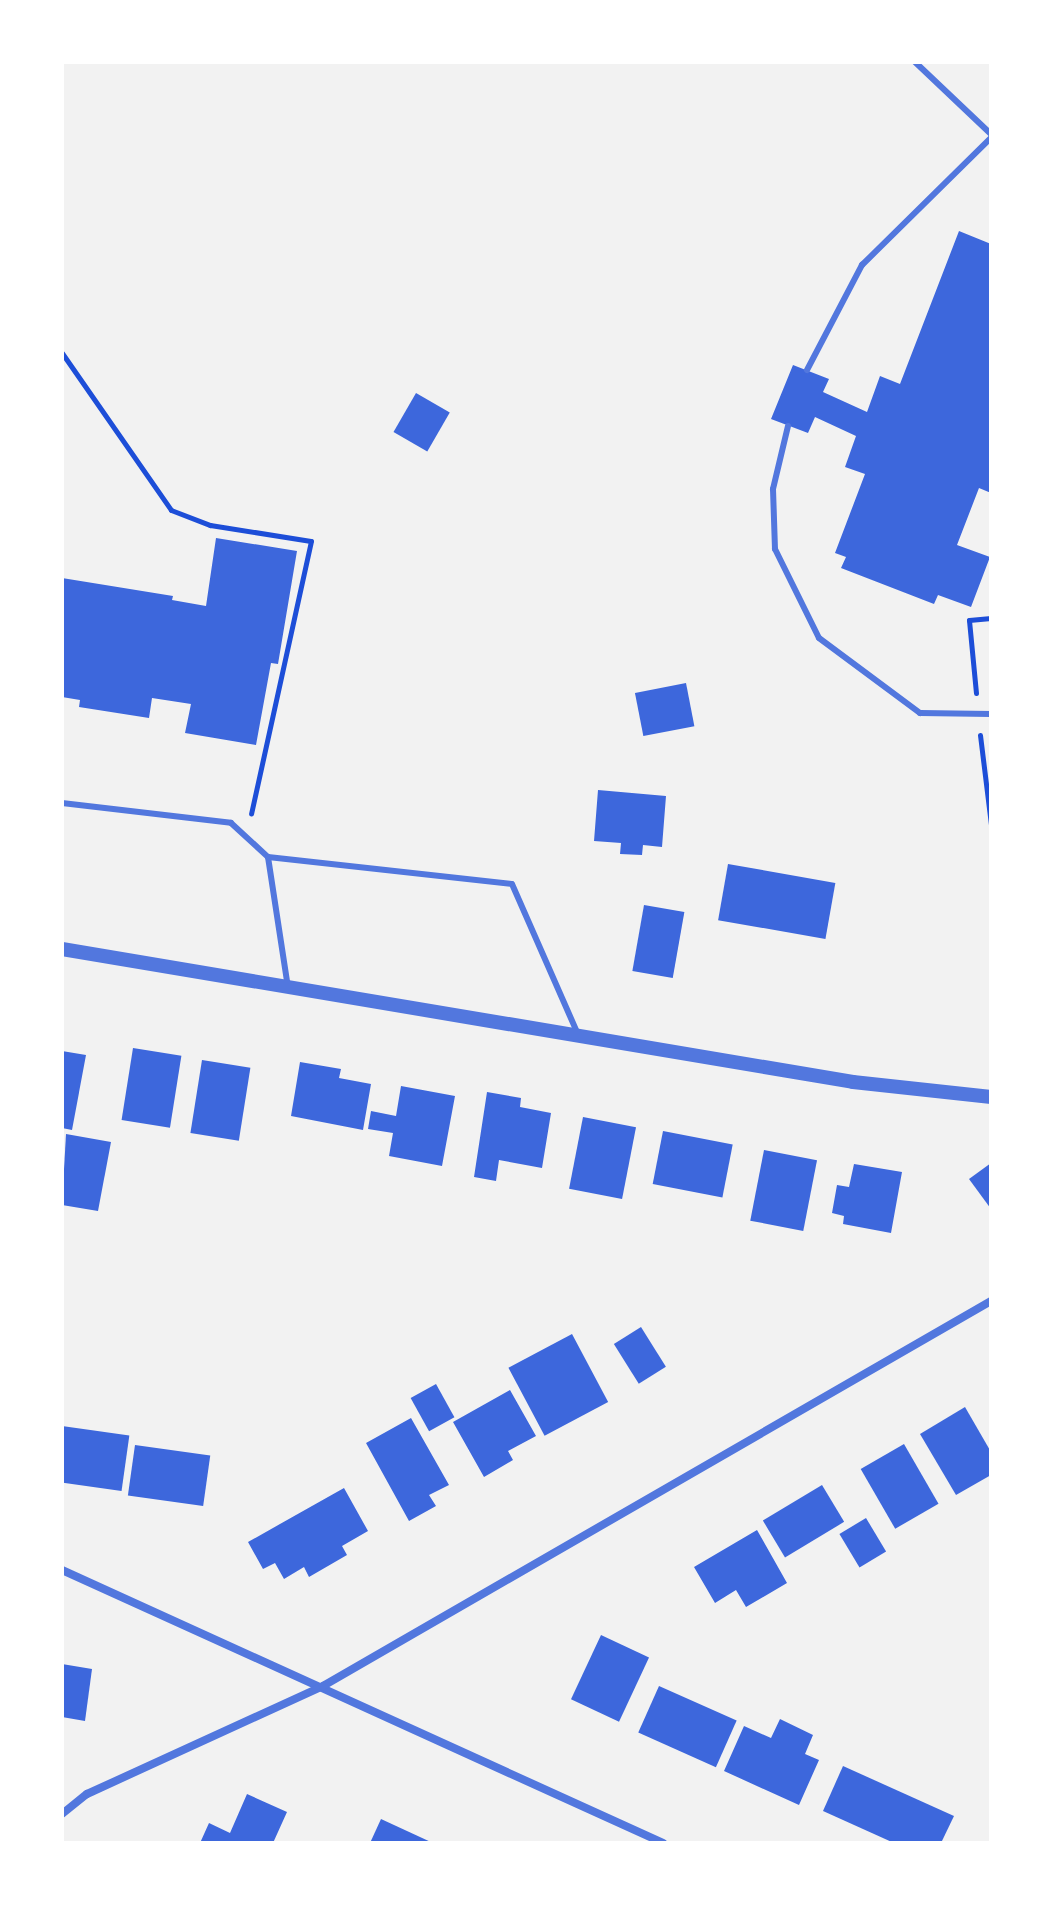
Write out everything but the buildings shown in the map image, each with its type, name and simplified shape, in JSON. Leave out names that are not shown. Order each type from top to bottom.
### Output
[{"type":"street","points":[[62,949],[853,1082],[991,1097]]},
{"type":"street","points":[[62,1814],[87,1794],[323,1686],[991,1301]]},
{"type":"street","points":[[62,1570],[663,1843]]},
{"type":"lane","points":[[807,370],[862,265],[991,136],[915,62]]},
{"type":"lane","points":[[788,426],[773,489],[775,549],[819,638],[920,713],[991,714]]},
{"type":"lane","points":[[62,803],[231,823],[268,857],[512,884],[579,1036]]},
{"type":"lane","points":[[268,857],[288,987]]},
{"type":"path","points":[[62,353],[171,510],[210,525],[311,541],[251,814]]}]
